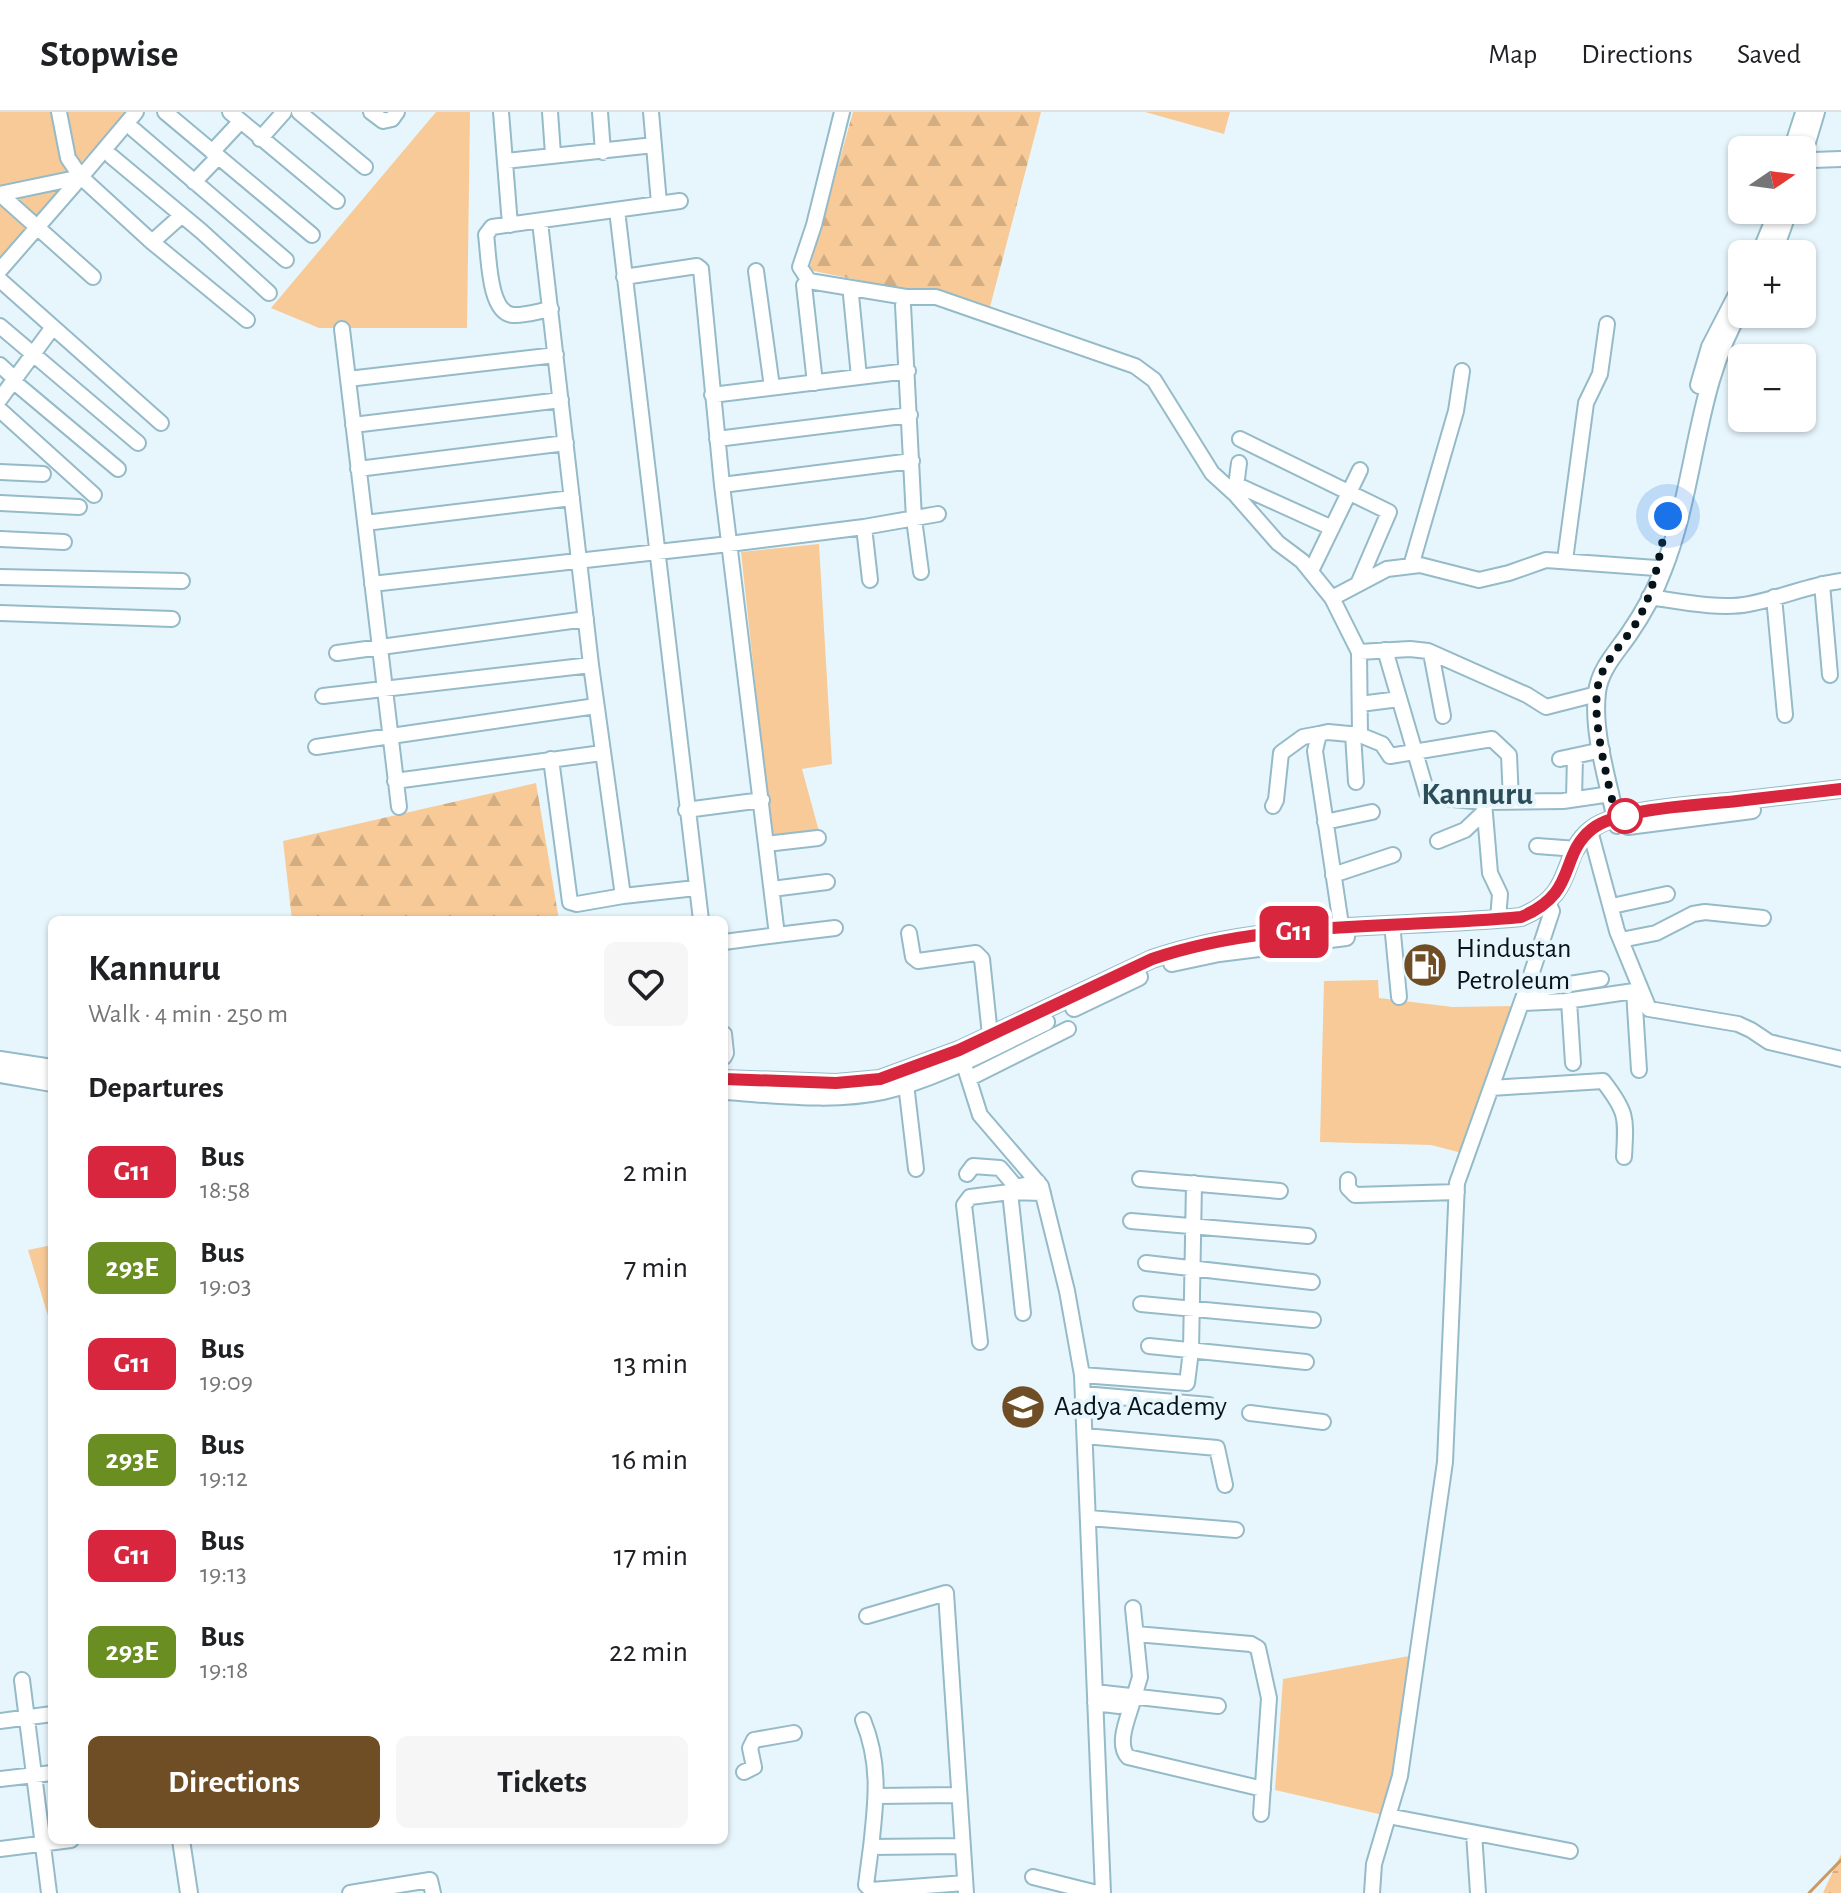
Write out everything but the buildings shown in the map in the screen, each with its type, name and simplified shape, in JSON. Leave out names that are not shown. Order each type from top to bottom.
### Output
[{"type":"main road","points":[[1797,136],[1805,112]]},
{"type":"main road","points":[[1809,136],[1816,112]]},
{"type":"main road","points":[[1649,597],[1693,404],[1706,361],[1728,310]]},
{"type":"main road","points":[[1617,822],[1602,750],[1597,694],[1600,678],[1639,619],[1669,555],[1704,404],[1732,328]]},
{"type":"main road","points":[[728,1079],[836,1083],[880,1079],[961,1056],[990,1035],[1152,959],[1217,941],[1521,924],[1550,907],[1569,885],[1592,838],[1617,822],[1682,807],[1841,789]]},
{"type":"main road","points":[[728,1091],[836,1096],[880,1091],[906,1084],[961,1056],[1183,960],[1342,933],[1393,934],[1521,917],[1550,907],[1577,849],[1589,831],[1600,823],[1841,799]]},
{"type":"main road","points":[[0,1060],[48,1067]]},
{"type":"main road","points":[[0,1074],[48,1082]]},
{"type":"main road","points":[[182,1844],[189,1893]]},
{"type":"street","points":[[59,112],[68,158],[81,177],[152,242],[247,320]]},
{"type":"street","points":[[0,270],[136,112]]},
{"type":"street","points":[[165,112],[312,235]]},
{"type":"street","points":[[260,139],[284,112]]},
{"type":"street","points":[[299,112],[365,167]]},
{"type":"street","points":[[371,112],[383,121],[392,119],[397,112]]},
{"type":"street","points":[[501,112],[510,225]]},
{"type":"street","points":[[550,112],[553,154]]},
{"type":"street","points":[[600,112],[603,152]]},
{"type":"street","points":[[651,112],[659,203]]},
{"type":"street","points":[[842,112],[814,225],[800,267],[809,281],[906,297],[936,297],[1135,366],[1154,380],[1212,473],[1236,489],[1332,528]]},
{"type":"street","points":[[194,182],[215,155],[235,117],[337,201]]},
{"type":"street","points":[[133,129],[286,260]]},
{"type":"street","points":[[505,161],[654,145]]},
{"type":"street","points":[[111,156],[269,293]]},
{"type":"street","points":[[1816,160],[1841,159]]},
{"type":"street","points":[[0,194],[81,177]]},
{"type":"street","points":[[0,194],[93,277]]},
{"type":"street","points":[[551,309],[511,315],[502,311],[494,299],[486,235],[492,227],[680,201]]},
{"type":"street","points":[[617,210],[700,916]]},
{"type":"street","points":[[152,242],[181,216]]},
{"type":"street","points":[[540,222],[596,706],[623,896]]},
{"type":"street","points":[[624,277],[697,266],[701,269],[722,485],[777,935]]},
{"type":"street","points":[[756,271],[772,387]]},
{"type":"street","points":[[0,280],[161,423]]},
{"type":"street","points":[[804,285],[815,383]]},
{"type":"street","points":[[851,295],[859,377]]},
{"type":"street","points":[[903,305],[914,519],[921,572]]},
{"type":"street","points":[[1565,560],[1586,403],[1600,374],[1607,324]]},
{"type":"street","points":[[0,326],[138,443]]},
{"type":"street","points":[[0,399],[53,327]]},
{"type":"street","points":[[342,329],[399,807]]},
{"type":"street","points":[[348,379],[556,355]]},
{"type":"street","points":[[0,365],[118,469]]},
{"type":"street","points":[[712,395],[908,371]]},
{"type":"street","points":[[1411,566],[1456,411],[1462,371]]},
{"type":"street","points":[[353,425],[561,400]]},
{"type":"street","points":[[0,410],[94,495]]},
{"type":"street","points":[[717,439],[910,415]]},
{"type":"street","points":[[1240,439],[1389,512],[1358,584]]},
{"type":"street","points":[[358,469],[566,443]]},
{"type":"street","points":[[722,485],[912,461]]},
{"type":"street","points":[[1239,463],[1236,489],[1278,543],[1302,561],[1332,598],[1359,652],[1356,782]]},
{"type":"street","points":[[1311,571],[1360,470]]},
{"type":"street","points":[[0,472],[43,474]]},
{"type":"street","points":[[365,523],[572,498]]},
{"type":"street","points":[[0,503],[79,507]]},
{"type":"street","points":[[372,584],[729,544],[938,514]]},
{"type":"street","points":[[864,527],[870,580]]},
{"type":"street","points":[[0,539],[64,542]]},
{"type":"street","points":[[1332,598],[1387,569],[1420,565],[1479,580],[1546,560],[1656,568]]},
{"type":"street","points":[[0,577],[182,581]]},
{"type":"street","points":[[1649,597],[1700,604],[1747,605],[1841,581]]},
{"type":"street","points":[[1822,584],[1830,675]]},
{"type":"street","points":[[1774,597],[1785,715]]},
{"type":"street","points":[[0,613],[172,619]]},
{"type":"street","points":[[337,653],[586,619]]},
{"type":"street","points":[[1359,652],[1410,649],[1431,653],[1527,695],[1546,707],[1597,694]]},
{"type":"street","points":[[1385,650],[1427,793],[1432,797],[1484,807],[1511,801],[1574,799],[1611,794]]},
{"type":"street","points":[[1431,653],[1443,716]]},
{"type":"street","points":[[323,696],[591,665]]},
{"type":"street","points":[[1360,704],[1399,699]]},
{"type":"street","points":[[316,747],[596,706]]},
{"type":"street","points":[[1273,806],[1281,753],[1303,737],[1328,732],[1357,734],[1382,744],[1390,756],[1492,739],[1509,755],[1511,801]]},
{"type":"street","points":[[1319,734],[1315,751],[1342,933]]},
{"type":"street","points":[[1574,799],[1568,757],[1602,750]]},
{"type":"street","points":[[395,781],[602,753]]},
{"type":"street","points":[[551,759],[570,902],[577,904],[696,888]]},
{"type":"street","points":[[686,810],[762,800]]},
{"type":"street","points":[[1438,841],[1465,830],[1484,807]]},
{"type":"street","points":[[1484,807],[1490,873],[1500,894],[1498,919]]},
{"type":"street","points":[[1325,822],[1372,812]]},
{"type":"street","points":[[766,844],[818,838]]},
{"type":"street","points":[[1592,838],[1621,940],[1649,1009],[1738,1024],[1769,1042],[1841,1059]]},
{"type":"street","points":[[1537,846],[1577,849]]},
{"type":"street","points":[[1333,875],[1393,855]]},
{"type":"street","points":[[772,889],[827,882]]},
{"type":"street","points":[[1612,906],[1667,894]]},
{"type":"street","points":[[1372,1893],[1374,1864],[1400,1776],[1445,1462],[1457,1183],[1524,997],[1550,907]]},
{"type":"street","points":[[1621,940],[1656,933],[1693,914],[1705,912],[1763,918]]},
{"type":"street","points":[[728,941],[835,928]]},
{"type":"street","points":[[909,933],[913,957],[918,961],[976,953],[982,959],[990,1035]]},
{"type":"street","points":[[1393,934],[1399,997]]},
{"type":"street","points":[[1524,997],[1601,979]]},
{"type":"street","points":[[1524,997],[1569,1001],[1634,991],[1639,1070]]},
{"type":"street","points":[[1569,1001],[1573,1063]]},
{"type":"street","points":[[970,1078],[1068,1029]]},
{"type":"street","points":[[961,1056],[980,1115],[1040,1188],[1067,1291],[1082,1375],[1100,1893],[1033,1877]]},
{"type":"street","points":[[1491,1088],[1603,1081],[1618,1101],[1626,1119],[1624,1157]]},
{"type":"street","points":[[906,1084],[916,1169]]},
{"type":"street","points":[[967,1174],[973,1166],[1000,1168],[1013,1190],[1023,1313]]},
{"type":"street","points":[[1140,1179],[1280,1191]]},
{"type":"street","points":[[1348,1180],[1348,1188],[1355,1195],[1457,1192]]},
{"type":"street","points":[[1082,1375],[1187,1383],[1191,1351],[1194,1183]]},
{"type":"street","points":[[980,1342],[964,1205],[967,1199],[974,1196],[1040,1188]]},
{"type":"street","points":[[1131,1221],[1308,1236]]},
{"type":"street","points":[[1146,1263],[1312,1282]]},
{"type":"street","points":[[1141,1304],[1313,1320]]},
{"type":"street","points":[[1149,1346],[1306,1362]]},
{"type":"street","points":[[1083,1394],[1209,1405]]},
{"type":"street","points":[[1250,1413],[1323,1422]]},
{"type":"street","points":[[1085,1436],[1217,1448],[1225,1485]]},
{"type":"street","points":[[1089,1518],[1236,1530]]},
{"type":"street","points":[[863,1720],[873,1745],[877,1796],[866,1885],[871,1890],[966,1888],[946,1593],[867,1616]]},
{"type":"street","points":[[1133,1608],[1140,1677],[1122,1744],[1124,1754],[1263,1789]]},
{"type":"street","points":[[1136,1634],[1251,1644],[1258,1648],[1269,1698],[1261,1814]]},
{"type":"street","points":[[22,1680],[49,1893]]},
{"type":"street","points":[[1095,1697],[1119,1706],[1134,1697],[1218,1706]]},
{"type":"street","points":[[0,1721],[48,1714]]},
{"type":"street","points":[[744,1772],[754,1767],[750,1748],[754,1740],[794,1733]]},
{"type":"street","points":[[0,1779],[48,1773]]},
{"type":"street","points":[[877,1796],[958,1795]]},
{"type":"street","points":[[1388,1816],[1570,1851]]},
{"type":"street","points":[[1474,1833],[1478,1893]]},
{"type":"street","points":[[0,1849],[48,1843]]},
{"type":"street","points":[[871,1847],[961,1846]]},
{"type":"street","points":[[350,1893],[430,1880],[433,1893]]},
{"type":"green space","points":[[0,112],[56,112],[69,180],[0,260]]},
{"type":"green space","points":[[64,112],[127,112],[79,165],[70,151]]},
{"type":"green space","points":[[436,112],[470,112],[467,328],[319,328],[271,308]]},
{"type":"green space","points":[[853,112],[1041,112],[990,307],[809,270]]},
{"type":"green space","points":[[1145,112],[1230,112],[1224,134]]},
{"type":"green space","points":[[819,544],[832,764],[802,769],[820,835],[772,839],[741,552]]},
{"type":"green space","points":[[536,783],[558,916],[292,916],[283,841]]},
{"type":"green space","points":[[1378,980],[1379,998],[1453,1007],[1513,1006],[1462,1153],[1431,1145],[1320,1142],[1324,981]]},
{"type":"green space","points":[[48,1246],[48,1316],[28,1250]]},
{"type":"green space","points":[[1409,1656],[1392,1775],[1383,1815],[1275,1790],[1283,1679]]},
{"type":"green space","points":[[1841,1854],[1841,1893],[1823,1893]]},
{"type":"waterway","points":[[1809,1893],[1841,1860]]},
{"type":"bus line","name":"G11","points":[[728,1079],[836,1083],[880,1079],[959,1050],[1152,959],[1217,941],[1323,928],[1521,917],[1548,903],[1556,894],[1579,845],[1589,831],[1600,823],[1682,807],[1841,789]]},
{"type":"place","name":"Hindustan Petroleum","points":[[1425,965]]},
{"type":"place","name":"Aadya Academy","points":[[1023,1407]]},
{"type":"district","name":"Kannuru","points":[[1477,794]]},
{"type":"route","points":[[1625,816],[1616,818],[1601,746],[1597,694],[1600,678],[1639,619],[1649,597],[1668,516]]}]
